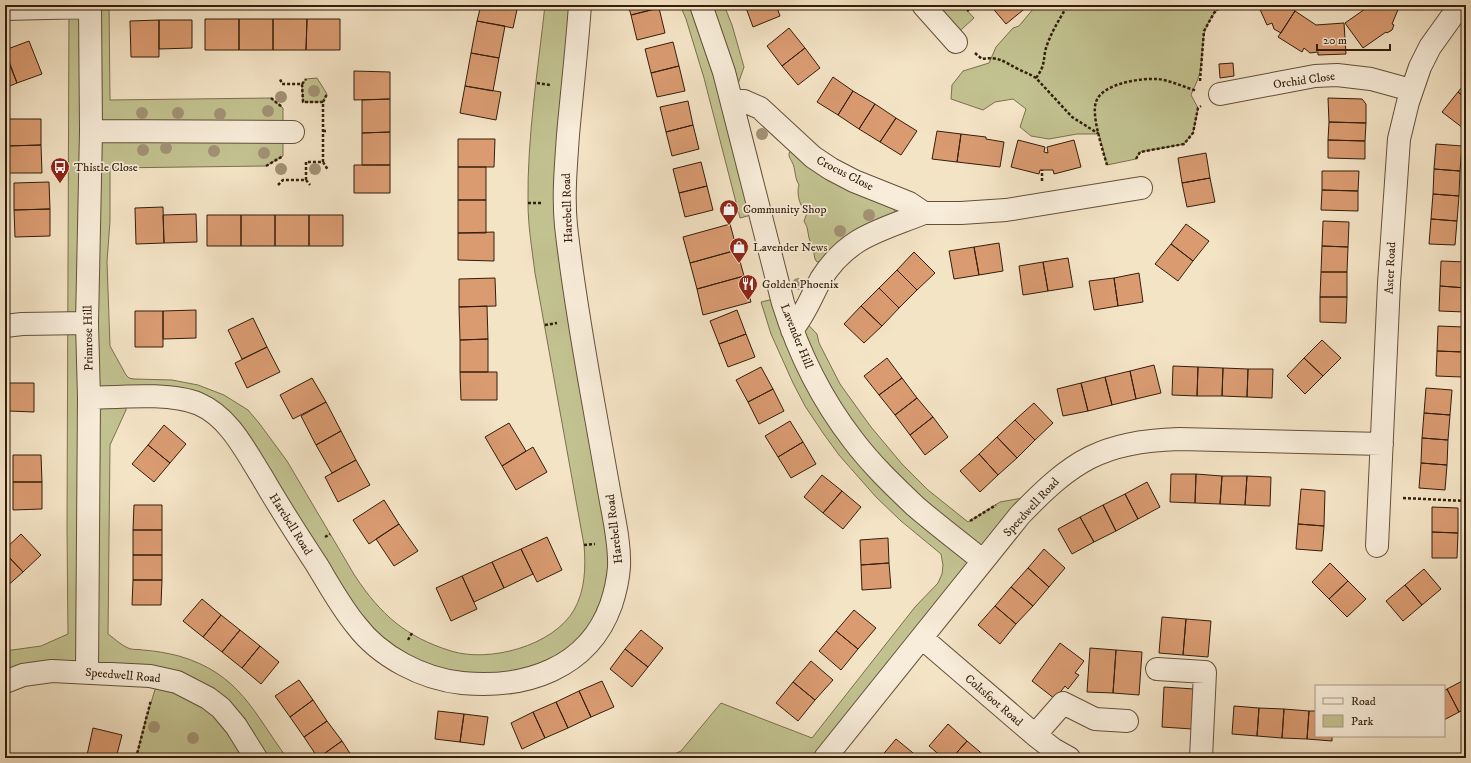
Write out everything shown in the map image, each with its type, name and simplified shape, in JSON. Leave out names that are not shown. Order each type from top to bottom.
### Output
[{"type":"street","name":"Harebell Road","points":[[89,398],[153,396],[178,398],[200,404],[218,416],[240,442],[355,625],[379,648],[426,675],[464,683],[507,683],[540,675],[556,668],[575,656],[591,641],[604,622],[615,594],[619,562],[615,522],[585,354],[572,269],[565,204],[565,174],[580,5]]},
{"type":"street","name":"Lavender Hill","points":[[701,5],[720,58],[732,101],[783,303],[792,330],[814,378],[830,407],[852,440],[878,469],[907,498],[983,561]]},
{"type":"street","points":[[923,5],[964,46]]},
{"type":"street","name":"Aster Road","points":[[1377,546],[1389,283],[1396,164],[1399,139],[1411,90],[1420,67],[1430,48],[1460,5]]},
{"type":"street","name":"Primrose Hill","points":[[87,672],[89,398],[87,323],[91,131],[90,6]]},
{"type":"street","points":[[5,9],[90,6]]},
{"type":"street","name":"Orchid Close","points":[[1212,100],[1315,76],[1337,75],[1372,79],[1411,90]]},
{"type":"street","name":"Crocus Close","points":[[732,101],[744,101],[760,108],[813,157],[831,169],[854,181],[909,203],[924,213]]},
{"type":"street","points":[[91,131],[293,132]]},
{"type":"street","points":[[792,330],[804,314],[821,281],[838,257],[852,245],[868,235],[924,213],[961,213],[1006,210],[1141,188]]},
{"type":"street","points":[[5,326],[22,324],[87,323]]},
{"type":"street","name":"Speedwell Road","points":[[825,758],[1020,516],[1052,483],[1080,462],[1097,453],[1114,448],[1158,440],[1179,439],[1382,444]]},
{"type":"street","name":"Coltsfoot Road","points":[[922,638],[1035,735],[1053,749],[1069,758]]},
{"type":"street","points":[[1157,669],[1205,672],[1201,758]]},
{"type":"street","name":"Speedwell Road","points":[[5,682],[18,676],[52,670],[160,677],[177,682],[196,690],[208,698],[230,718],[256,758]]},
{"type":"street","points":[[1035,735],[1063,703],[1095,719],[1127,721]]},
{"type":"path","points":[[967,11],[974,5]]},
{"type":"path","points":[[1036,78],[1045,62],[1046,48],[1052,33],[1068,5]]},
{"type":"path","points":[[1107,165],[1095,122],[1096,102],[1104,92],[1113,86],[1144,79],[1159,79],[1173,82],[1199,92],[1204,31],[1214,13],[1222,5]]},
{"type":"path","points":[[964,46],[982,59],[995,58],[1003,60],[1036,78],[1072,117],[1099,134]]},
{"type":"path","points":[[302,84],[306,79]]},
{"type":"path","points":[[323,102],[328,94]]},
{"type":"path","points":[[271,98],[282,108]]},
{"type":"path","points":[[1136,159],[1140,152],[1184,144],[1193,133],[1198,108],[1212,100]]},
{"type":"path","points":[[323,131],[328,132]]},
{"type":"path","points":[[266,166],[283,156]]},
{"type":"path","points":[[324,162],[328,170]]},
{"type":"path","points":[[306,180],[310,185]]},
{"type":"path","points":[[1380,498],[1466,501]]},
{"type":"path","points":[[136,758],[152,696]]},
{"type":"green space","points":[[69,5],[109,5],[110,100],[271,98],[283,108],[283,156],[266,166],[110,168],[110,221],[107,262],[110,346],[126,375],[129,378],[134,379],[172,380],[198,385],[224,395],[248,410],[287,461],[355,576],[385,613],[408,631],[435,645],[451,651],[483,655],[501,653],[519,648],[536,642],[551,633],[564,623],[574,610],[583,587],[585,562],[584,545],[535,273],[529,229],[528,203],[531,128],[545,5],[580,5],[565,174],[619,562],[575,656],[477,683],[379,648],[218,416],[126,397],[126,410],[110,445],[108,634],[128,648],[179,656],[200,664],[217,673],[243,696],[287,758],[136,758],[159,677],[5,682],[5,651],[41,646],[68,634]]},
{"type":"green space","points":[[680,5],[724,5],[732,25],[744,67],[732,101],[759,213],[740,218],[704,78],[686,19]]},
{"type":"green space","points":[[923,5],[962,5],[974,18],[952,38]]},
{"type":"green space","points":[[1034,5],[1222,5],[1214,13],[1206,28],[1198,80],[1191,95],[1198,108],[1193,133],[1184,144],[1140,152],[1136,159],[1107,165],[1099,134],[1077,134],[1049,139],[1031,136],[1020,127],[1026,109],[1013,99],[995,102],[983,110],[951,99],[952,85],[963,71],[989,63],[996,47],[1013,28],[1019,26],[1034,8]]},
{"type":"green space","points":[[317,78],[327,94],[323,102],[303,102],[302,84],[306,79]]},
{"type":"green space","points":[[792,150],[894,208],[895,212],[822,261],[817,262],[804,221],[807,213],[802,208],[799,200],[799,185],[789,156],[789,153]]},
{"type":"green space","points":[[782,297],[817,334],[819,343],[840,384],[871,427],[902,464],[928,490],[968,522],[1000,502],[1039,495],[825,758],[666,758],[681,751],[721,703],[812,738],[915,607],[938,583],[942,574],[943,565],[941,554],[901,521],[876,497],[839,455],[805,406],[771,334],[761,302]]},
{"type":"building","points":[[481,5],[518,5],[513,28],[477,21]]},
{"type":"building","points":[[628,5],[658,5],[659,8],[631,15]]},
{"type":"building","points":[[745,5],[776,5],[780,16],[753,27]]},
{"type":"building","points":[[990,5],[1027,5],[1028,6],[1006,24]]},
{"type":"building","points":[[1258,5],[1292,5],[1295,11],[1281,33],[1274,29],[1272,23],[1267,25]]},
{"type":"building","points":[[1367,5],[1400,5],[1392,24],[1394,25],[1392,30],[1387,33],[1386,32],[1363,48],[1345,23],[1365,9]]},
{"type":"building","points":[[659,8],[665,33],[637,40],[631,15]]},
{"type":"building","points":[[1295,11],[1316,25],[1344,23],[1346,54],[1318,55],[1318,52],[1310,53],[1304,48],[1302,52],[1278,37]]},
{"type":"building","points":[[205,19],[239,19],[239,50],[205,50]]},
{"type":"building","points":[[239,19],[273,19],[273,50],[239,50]]},
{"type":"building","points":[[273,19],[307,19],[306,50],[273,50]]},
{"type":"building","points":[[307,19],[340,19],[340,50],[306,50]]},
{"type":"building","points":[[159,20],[159,57],[131,57],[130,21]]},
{"type":"building","points":[[159,20],[192,20],[192,48],[159,49]]},
{"type":"building","points":[[477,21],[505,26],[499,58],[471,53]]},
{"type":"building","points":[[789,28],[805,48],[782,66],[767,46]]},
{"type":"building","points":[[29,41],[42,74],[17,83],[5,50]]},
{"type":"building","points":[[673,42],[679,66],[651,73],[645,49]]},
{"type":"building","points":[[805,48],[820,68],[798,85],[782,66]]},
{"type":"building","points":[[5,53],[17,83],[5,88]]},
{"type":"building","points":[[471,53],[499,58],[493,91],[465,86]]},
{"type":"building","points":[[1233,63],[1234,76],[1220,78],[1219,64]]},
{"type":"building","points":[[679,66],[685,91],[657,97],[651,73]]},
{"type":"building","points":[[354,71],[390,72],[390,99],[354,100]]},
{"type":"building","points":[[833,77],[853,91],[838,115],[817,102]]},
{"type":"building","points":[[1466,82],[1466,99],[1458,92]]},
{"type":"building","points":[[465,86],[501,92],[496,120],[460,113]]},
{"type":"building","points":[[853,91],[875,104],[859,129],[838,115]]},
{"type":"building","points":[[1458,92],[1466,99],[1466,125],[1463,128],[1442,112]]},
{"type":"building","points":[[1328,98],[1362,99],[1366,104],[1366,123],[1329,122]]},
{"type":"building","points":[[390,99],[390,132],[362,133],[362,100]]},
{"type":"building","points":[[688,101],[693,125],[666,132],[660,107]]},
{"type":"building","points":[[875,104],[896,118],[880,142],[859,129]]},
{"type":"building","points":[[896,118],[917,131],[901,155],[880,142]]},
{"type":"building","points":[[6,119],[41,119],[41,145],[6,146]]},
{"type":"building","points":[[1329,122],[1366,123],[1365,141],[1328,140]]},
{"type":"building","points":[[693,125],[699,149],[672,156],[666,132]]},
{"type":"building","points":[[937,131],[961,134],[957,162],[932,159]]},
{"type":"building","points":[[390,132],[390,165],[362,165],[362,133]]},
{"type":"building","points":[[961,134],[986,137],[986,139],[1004,142],[1000,167],[957,162]]},
{"type":"building","points":[[458,139],[495,139],[494,167],[458,167]]},
{"type":"building","points":[[1018,140],[1045,147],[1044,152],[1048,153],[1047,147],[1074,140],[1081,167],[1054,174],[1053,170],[1040,170],[1039,174],[1011,167]]},
{"type":"building","points":[[1328,140],[1365,141],[1365,159],[1328,158]]},
{"type":"building","points":[[1436,144],[1462,146],[1460,171],[1434,169]]},
{"type":"building","points":[[41,145],[42,173],[7,173],[6,146]]},
{"type":"building","points":[[1206,153],[1210,178],[1182,183],[1178,158]]},
{"type":"building","points":[[701,162],[707,186],[679,193],[673,169]]},
{"type":"building","points":[[354,165],[390,165],[390,193],[354,193]]},
{"type":"building","points":[[458,167],[486,167],[486,200],[458,200]]},
{"type":"building","points":[[1434,169],[1460,171],[1459,196],[1433,194]]},
{"type":"building","points":[[1322,171],[1359,171],[1358,191],[1322,190]]},
{"type":"building","points":[[1210,178],[1215,202],[1187,207],[1182,183]]},
{"type":"building","points":[[49,182],[50,209],[14,210],[14,183]]},
{"type":"building","points":[[707,186],[713,210],[685,217],[679,193]]},
{"type":"building","points":[[1322,190],[1358,191],[1358,211],[1321,210]]},
{"type":"building","points":[[1433,194],[1459,196],[1457,221],[1431,219]]},
{"type":"building","points":[[458,200],[486,200],[486,233],[458,233]]},
{"type":"building","points":[[163,207],[164,243],[136,244],[135,208]]},
{"type":"building","points":[[50,209],[50,236],[15,237],[14,210]]},
{"type":"building","points":[[196,214],[197,242],[164,243],[163,215]]},
{"type":"building","points":[[207,215],[241,215],[241,246],[207,246]]},
{"type":"building","points":[[241,215],[275,215],[275,246],[241,246]]},
{"type":"building","points":[[275,215],[309,215],[309,246],[275,246]]},
{"type":"building","points":[[309,215],[343,215],[343,246],[309,246]]},
{"type":"building","points":[[1431,219],[1457,221],[1455,245],[1429,244]]},
{"type":"building","points":[[1323,221],[1349,222],[1348,247],[1322,246]]},
{"type":"building","points":[[730,224],[737,250],[690,263],[683,237]]},
{"type":"building","points":[[1186,224],[1209,241],[1193,261],[1171,244]]},
{"type":"building","points":[[494,232],[494,261],[458,260],[458,233]]},
{"type":"building","points":[[999,243],[1003,271],[979,275],[974,247]]},
{"type":"building","points":[[1171,244],[1193,261],[1178,281],[1155,264]]},
{"type":"building","points":[[1322,246],[1348,247],[1347,272],[1321,272]]},
{"type":"building","points":[[974,247],[979,275],[954,279],[949,251]]},
{"type":"building","points":[[737,250],[744,276],[697,289],[690,263]]},
{"type":"building","points":[[914,252],[935,273],[917,290],[897,270]]},
{"type":"building","points":[[1068,258],[1073,287],[1048,291],[1043,262]]},
{"type":"building","points":[[1441,261],[1466,262],[1466,288],[1440,286]]},
{"type":"building","points":[[1043,262],[1048,291],[1023,295],[1019,266]]},
{"type":"building","points":[[897,270],[917,290],[899,308],[879,288]]},
{"type":"building","points":[[1321,272],[1347,272],[1347,297],[1320,297]]},
{"type":"building","points":[[1139,273],[1143,302],[1118,306],[1114,278]]},
{"type":"building","points":[[744,276],[751,302],[703,315],[697,289]]},
{"type":"building","points":[[495,278],[496,306],[459,307],[459,279]]},
{"type":"building","points":[[1114,278],[1118,306],[1094,310],[1089,281]]},
{"type":"building","points":[[1440,286],[1466,288],[1465,312],[1439,311]]},
{"type":"building","points":[[879,288],[899,308],[882,326],[861,306]]},
{"type":"building","points":[[1320,297],[1347,297],[1346,323],[1320,322]]},
{"type":"building","points":[[487,306],[488,339],[460,340],[459,307]]},
{"type":"building","points":[[861,306],[882,326],[864,343],[844,324]]},
{"type":"building","points":[[196,310],[196,338],[163,339],[163,311]]},
{"type":"building","points":[[737,310],[746,334],[719,344],[710,321]]},
{"type":"building","points":[[135,311],[163,311],[163,347],[135,347]]},
{"type":"building","points":[[253,318],[267,347],[242,359],[228,330]]},
{"type":"building","points":[[1438,326],[1464,327],[1463,352],[1437,351]]},
{"type":"building","points":[[746,334],[755,357],[728,367],[719,344]]},
{"type":"building","points":[[488,339],[488,372],[460,372],[460,340]]},
{"type":"building","points":[[1322,340],[1341,358],[1323,376],[1304,358]]},
{"type":"building","points":[[267,347],[280,372],[247,388],[235,363]]},
{"type":"building","points":[[1437,351],[1463,352],[1462,377],[1436,376]]},
{"type":"building","points":[[887,358],[902,378],[879,395],[864,376]]},
{"type":"building","points":[[1304,358],[1323,376],[1305,394],[1287,376]]},
{"type":"building","points":[[1154,365],[1161,393],[1136,399],[1130,371]]},
{"type":"building","points":[[1173,366],[1198,367],[1197,396],[1172,395]]},
{"type":"building","points":[[761,367],[773,389],[748,402],[736,380]]},
{"type":"building","points":[[1198,367],[1223,368],[1222,396],[1197,396]]},
{"type":"building","points":[[1223,368],[1248,369],[1247,397],[1222,396]]},
{"type":"building","points":[[1248,369],[1273,369],[1272,398],[1247,397]]},
{"type":"building","points":[[1130,371],[1136,399],[1112,405],[1105,377]]},
{"type":"building","points":[[460,372],[497,372],[497,400],[461,400]]},
{"type":"building","points":[[1105,377],[1112,405],[1088,411],[1081,383]]},
{"type":"building","points":[[312,378],[326,402],[293,419],[280,395]]},
{"type":"building","points":[[902,378],[917,398],[895,415],[879,395]]},
{"type":"building","points":[[5,383],[9,383],[9,411],[5,411]]},
{"type":"building","points":[[9,383],[34,383],[34,412],[9,411]]},
{"type":"building","points":[[1081,383],[1088,411],[1063,416],[1057,389]]},
{"type":"building","points":[[1426,388],[1452,390],[1450,415],[1424,413]]},
{"type":"building","points":[[773,389],[784,411],[759,424],[748,402]]},
{"type":"building","points":[[917,398],[933,417],[910,435],[895,415]]},
{"type":"building","points":[[326,402],[341,431],[316,445],[301,416]]},
{"type":"building","points":[[1034,403],[1053,423],[1035,440],[1015,420]]},
{"type":"building","points":[[1424,413],[1450,415],[1448,440],[1422,438]]},
{"type":"building","points":[[933,417],[948,437],[925,455],[910,435]]},
{"type":"building","points":[[1015,420],[1035,440],[1017,458],[997,437]]},
{"type":"building","points":[[790,421],[803,442],[778,457],[765,436]]},
{"type":"building","points":[[509,423],[526,451],[502,466],[485,437]]},
{"type":"building","points":[[164,425],[186,444],[170,463],[148,445]]},
{"type":"building","points":[[341,431],[356,460],[332,473],[316,445]]},
{"type":"building","points":[[997,437],[1017,458],[998,475],[979,454]]},
{"type":"building","points":[[1422,438],[1448,440],[1447,465],[1421,463]]},
{"type":"building","points":[[803,442],[816,464],[791,478],[778,457]]},
{"type":"building","points":[[148,445],[170,463],[154,482],[132,464]]},
{"type":"building","points":[[533,447],[547,472],[516,490],[502,466]]},
{"type":"building","points":[[979,454],[998,475],[980,492],[960,471]]},
{"type":"building","points":[[13,455],[41,455],[42,482],[13,482]]},
{"type":"building","points":[[356,460],[370,485],[338,502],[325,477]]},
{"type":"building","points":[[1421,463],[1447,465],[1445,490],[1419,488]]},
{"type":"building","points":[[1171,474],[1196,474],[1195,503],[1170,502]]},
{"type":"building","points":[[1196,474],[1222,476],[1220,504],[1195,503]]},
{"type":"building","points":[[822,475],[842,491],[823,513],[804,497]]},
{"type":"building","points":[[1222,476],[1247,476],[1245,505],[1220,504]]},
{"type":"building","points":[[1247,476],[1271,477],[1270,506],[1245,505]]},
{"type":"building","points":[[13,482],[42,482],[42,509],[13,510]]},
{"type":"building","points":[[1147,482],[1160,507],[1138,519],[1125,494]]},
{"type":"building","points":[[1301,489],[1325,491],[1324,526],[1298,524]]},
{"type":"building","points":[[842,491],[861,507],[843,529],[823,513]]},
{"type":"building","points":[[1125,494],[1138,519],[1116,531],[1103,505]]},
{"type":"building","points":[[384,500],[399,524],[369,544],[353,520]]},
{"type":"building","points":[[134,505],[162,505],[162,530],[133,530]]},
{"type":"building","points":[[1103,505],[1116,531],[1094,542],[1080,517]]},
{"type":"building","points":[[1432,507],[1458,508],[1458,533],[1432,532]]},
{"type":"building","points":[[1080,517],[1094,542],[1072,554],[1058,529]]},
{"type":"building","points":[[399,524],[418,551],[394,566],[376,539]]},
{"type":"building","points":[[1298,524],[1324,526],[1322,551],[1296,549]]},
{"type":"building","points":[[133,530],[162,530],[162,555],[133,555]]},
{"type":"building","points":[[1432,532],[1458,533],[1457,558],[1432,558]]},
{"type":"building","points":[[21,534],[41,555],[23,572],[5,553],[5,549]]},
{"type":"building","points":[[547,537],[562,570],[537,582],[521,549]]},
{"type":"building","points":[[888,538],[889,563],[861,565],[860,540]]},
{"type":"building","points":[[521,549],[533,574],[504,588],[492,562]]},
{"type":"building","points":[[1044,549],[1065,568],[1049,587],[1028,568]]},
{"type":"building","points":[[5,553],[23,572],[5,588]]},
{"type":"building","points":[[133,555],[162,555],[162,580],[133,580]]},
{"type":"building","points":[[492,562],[504,588],[474,602],[462,576]]},
{"type":"building","points":[[889,563],[891,588],[862,590],[861,565]]},
{"type":"building","points":[[1330,563],[1348,581],[1329,599],[1312,582]]},
{"type":"building","points":[[1028,568],[1049,587],[1033,606],[1011,587]]},
{"type":"building","points":[[1424,569],[1441,589],[1422,605],[1405,585]]},
{"type":"building","points":[[462,576],[477,609],[451,621],[436,588]]},
{"type":"building","points":[[133,580],[162,580],[161,605],[132,605]]},
{"type":"building","points":[[1348,581],[1366,599],[1347,617],[1329,599]]},
{"type":"building","points":[[1405,585],[1422,605],[1403,621],[1386,601]]},
{"type":"building","points":[[1011,587],[1033,606],[1016,624],[995,606]]},
{"type":"building","points":[[202,599],[221,615],[203,637],[183,621]]},
{"type":"building","points":[[995,606],[1016,624],[1000,644],[978,625]]},
{"type":"building","points":[[854,610],[876,628],[858,649],[836,631]]},
{"type":"building","points":[[221,615],[240,630],[222,652],[203,637]]},
{"type":"building","points":[[1162,617],[1186,619],[1183,655],[1159,653]]},
{"type":"building","points":[[1186,619],[1211,621],[1208,657],[1183,655]]},
{"type":"building","points":[[240,630],[260,646],[242,668],[222,652]]},
{"type":"building","points":[[641,630],[663,648],[648,667],[625,649]]},
{"type":"building","points":[[836,631],[858,649],[841,670],[819,651]]},
{"type":"building","points":[[1060,643],[1084,661],[1075,673],[1079,675],[1068,689],[1065,686],[1055,699],[1032,681]]},
{"type":"building","points":[[260,646],[279,662],[261,684],[242,668]]},
{"type":"building","points":[[1090,648],[1116,650],[1113,693],[1087,692]]},
{"type":"building","points":[[625,649],[648,667],[632,687],[610,669]]},
{"type":"building","points":[[1116,650],[1142,652],[1139,695],[1113,693]]},
{"type":"building","points":[[811,661],[833,680],[815,700],[793,682]]},
{"type":"building","points":[[1466,679],[1466,709],[1459,712],[1447,689]]},
{"type":"building","points":[[299,680],[313,700],[290,717],[275,696]]},
{"type":"building","points":[[602,681],[614,707],[591,717],[579,691]]},
{"type":"building","points":[[793,682],[815,700],[798,721],[776,703]]},
{"type":"building","points":[[1164,687],[1194,689],[1192,729],[1162,727]]},
{"type":"building","points":[[1447,689],[1459,712],[1445,719],[1445,690]]},
{"type":"building","points":[[579,691],[591,717],[568,728],[556,702]]},
{"type":"building","points":[[313,700],[327,721],[304,737],[290,717]]},
{"type":"building","points":[[556,702],[568,728],[545,738],[533,712]]},
{"type":"building","points":[[1234,706],[1259,708],[1257,736],[1232,734]]},
{"type":"building","points":[[1259,708],[1284,709],[1282,738],[1257,736]]},
{"type":"building","points":[[1284,709],[1309,711],[1307,739],[1282,738]]},
{"type":"building","points":[[438,711],[464,714],[460,742],[435,739]]},
{"type":"building","points":[[1309,711],[1315,711],[1315,737],[1332,737],[1332,741],[1307,739]]},
{"type":"building","points":[[533,712],[545,738],[522,749],[511,723]]},
{"type":"building","points":[[464,714],[488,717],[484,745],[460,742]]},
{"type":"building","points":[[327,721],[342,741],[318,758],[304,737]]},
{"type":"building","points":[[948,724],[967,741],[952,758],[943,758],[929,746]]},
{"type":"building","points":[[93,728],[122,735],[116,758],[102,758],[87,755]]},
{"type":"building","points":[[896,739],[918,757],[880,758]]},
{"type":"building","points":[[342,741],[353,758],[318,758]]},
{"type":"building","points":[[967,741],[986,757],[952,758]]},
{"type":"place","name":"Thistle Close","points":[[60,184]]},
{"type":"place","name":"Community Shop","points":[[729,226]]},
{"type":"place","name":"Lavender News","points":[[739,264]]},
{"type":"place","name":"Golden Phoenix","points":[[748,301]]}]
